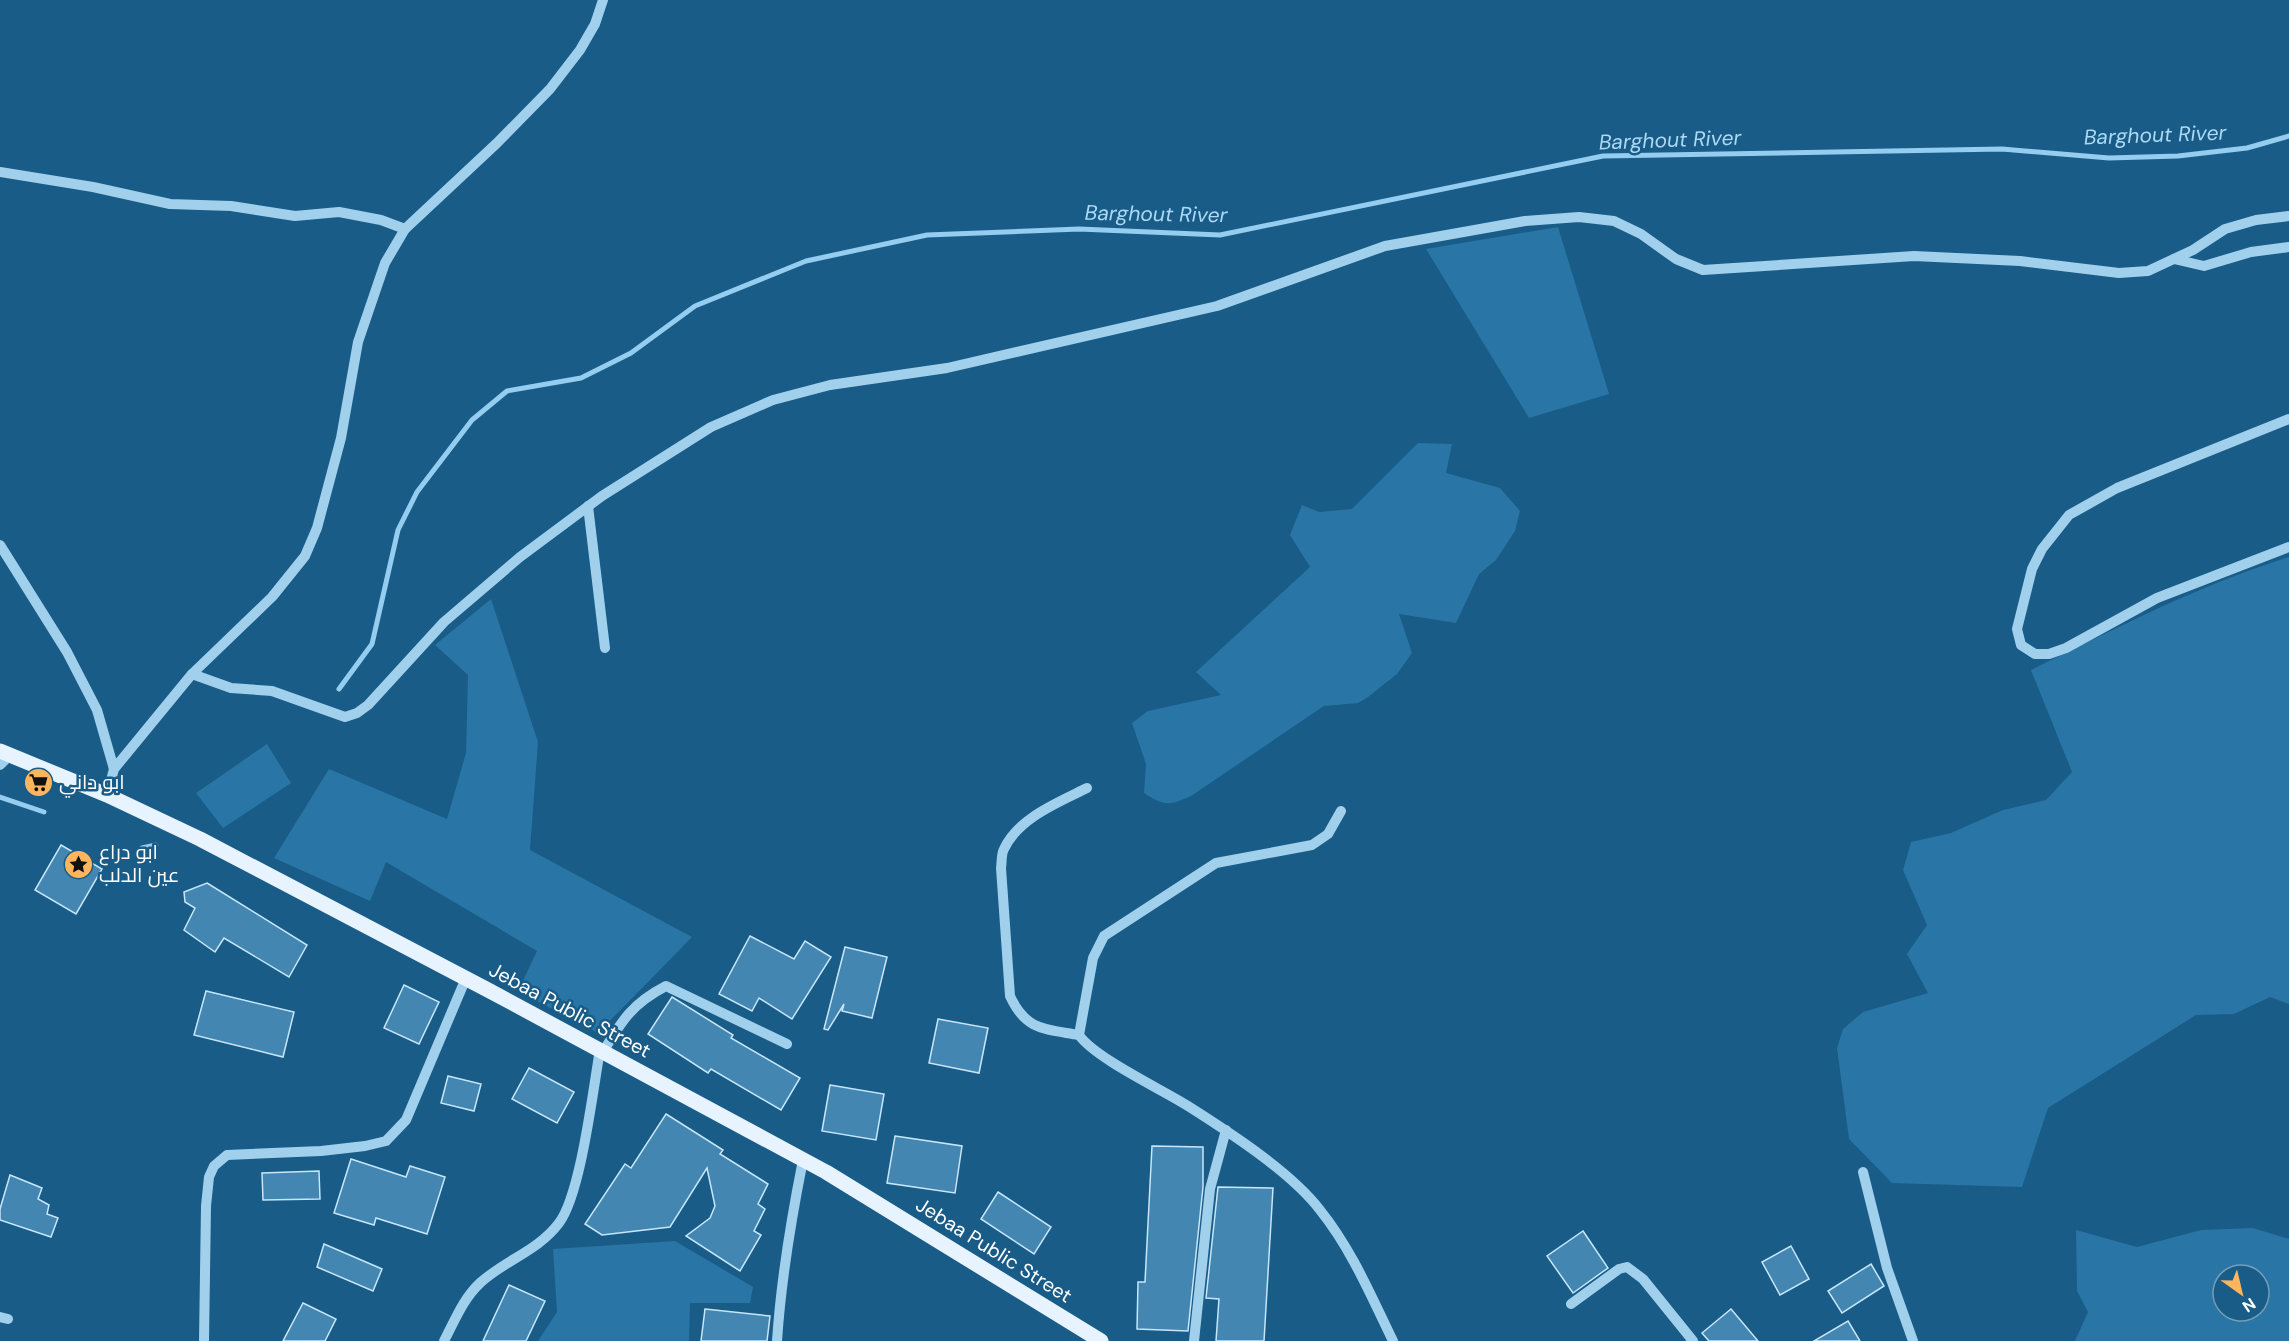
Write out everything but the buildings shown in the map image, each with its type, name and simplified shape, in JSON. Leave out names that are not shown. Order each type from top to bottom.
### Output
[{"type":"main road","name":"Jebaa Public Street","points":[[4,757],[107,795],[200,839],[466,978],[803,1160],[1101,1341]]},
{"type":"street","points":[[107,795],[114,769],[192,674],[272,597],[304,556],[317,528],[341,438],[358,342],[385,263],[405,229],[497,143],[550,89],[580,50],[595,24],[603,0]]},
{"type":"street","points":[[0,171],[82,185],[170,204],[231,206],[295,216],[339,212],[381,220],[405,229]]},
{"type":"street","points":[[192,674],[231,688],[272,691],[345,717],[357,713],[368,705],[459,608],[588,506],[711,427],[773,400],[830,386],[947,368],[1217,306],[1385,246],[1463,230],[1525,221],[1579,217],[1614,221],[1641,234],[1676,259],[1702,270],[1914,256],[2019,261],[2119,273],[2148,271],[2174,259],[2225,229],[2256,220],[2289,216]]},
{"type":"street","points":[[2174,259],[2204,266],[2251,252],[2289,247]]},
{"type":"street","points":[[2289,419],[2117,488],[2069,515],[2042,549],[2032,569],[2017,630],[2020,645],[2035,654],[2049,654],[2066,648],[2157,598],[2289,547]]},
{"type":"street","points":[[588,506],[605,648]]},
{"type":"street","points":[[0,545],[77,672],[97,710],[114,769]]},
{"type":"street","points":[[1087,788],[1050,807],[1023,825],[1004,849],[1001,868],[1010,996],[1017,1012],[1035,1026],[1078,1035],[1084,1043],[1226,1130],[1263,1157],[1319,1208],[1363,1276],[1393,1341]]},
{"type":"street","points":[[1078,1035],[1093,958],[1104,936],[1216,863],[1312,845],[1328,834],[1341,811]]},
{"type":"street","points":[[204,1341],[206,1206],[209,1177],[214,1166],[227,1155],[364,1146],[386,1141],[406,1120],[419,1094],[466,978]]},
{"type":"street","points":[[444,1341],[467,1297],[474,1289],[536,1247],[561,1221],[576,1182],[602,1051],[623,1018],[645,997],[666,986],[787,1044]]},
{"type":"street","points":[[1194,1341],[1210,1189],[1226,1130]]},
{"type":"street","points":[[777,1341],[791,1216],[803,1160]]},
{"type":"street","points":[[1863,1172],[1887,1268],[1913,1341]]},
{"type":"street","points":[[1571,1304],[1619,1269],[1627,1267],[1643,1279],[1693,1341]]},
{"type":"shaded area","points":[[1558,227],[1609,394],[1529,418],[1426,249]]},
{"type":"shaded area","points":[[1418,443],[1452,444],[1446,473],[1500,488],[1520,511],[1515,531],[1496,560],[1479,574],[1456,623],[1399,614],[1412,653],[1397,674],[1368,697],[1358,703],[1324,706],[1191,796],[1167,803],[1144,793],[1146,764],[1132,723],[1148,711],[1221,695],[1196,672],[1310,567],[1290,535],[1302,505],[1319,512],[1352,509]]},
{"type":"shaded area","points":[[2289,557],[2289,1004],[2270,997],[2234,1014],[2196,1015],[2048,1108],[2022,1187],[1892,1183],[1849,1139],[1837,1048],[1843,1029],[1863,1012],[1928,993],[1907,954],[1927,925],[1903,870],[1911,842],[1951,833],[2003,810],[2046,800],[2072,772],[2031,670],[2190,594]]},
{"type":"shaded area","points":[[491,599],[538,742],[530,850],[692,937],[598,1033],[518,991],[537,951],[386,862],[370,901],[274,858],[329,769],[447,819],[466,753],[468,675],[435,645]]},
{"type":"shaded area","points":[[267,744],[291,783],[223,828],[196,793]]},
{"type":"shaded area","points":[[2253,1228],[2289,1239],[2289,1341],[2075,1341],[2088,1312],[2077,1291],[2076,1230],[2137,1247],[2201,1230]]},
{"type":"shaded area","points":[[675,1241],[753,1287],[750,1303],[690,1303],[689,1341],[538,1341],[557,1312],[553,1249]]},
{"type":"waterway","name":"Barghout River","points":[[339,689],[372,644],[398,530],[417,492],[472,420],[507,391],[581,378],[631,353],[695,306],[806,261],[927,235],[1079,229],[1220,235],[1603,156],[2002,149],[2109,158],[2178,156],[2247,148],[2289,136]]},
{"type":"waterway","name":"Barghout River","points":[[0,797],[44,812]]},
{"type":"waterway","name":"Barghout River","points":[[142,848],[156,845]]},
{"type":"place","name":"ابو داني","points":[[38,782]]},
{"type":"place","name":"ابو دراع عين الدلب","points":[[78,864]]}]
